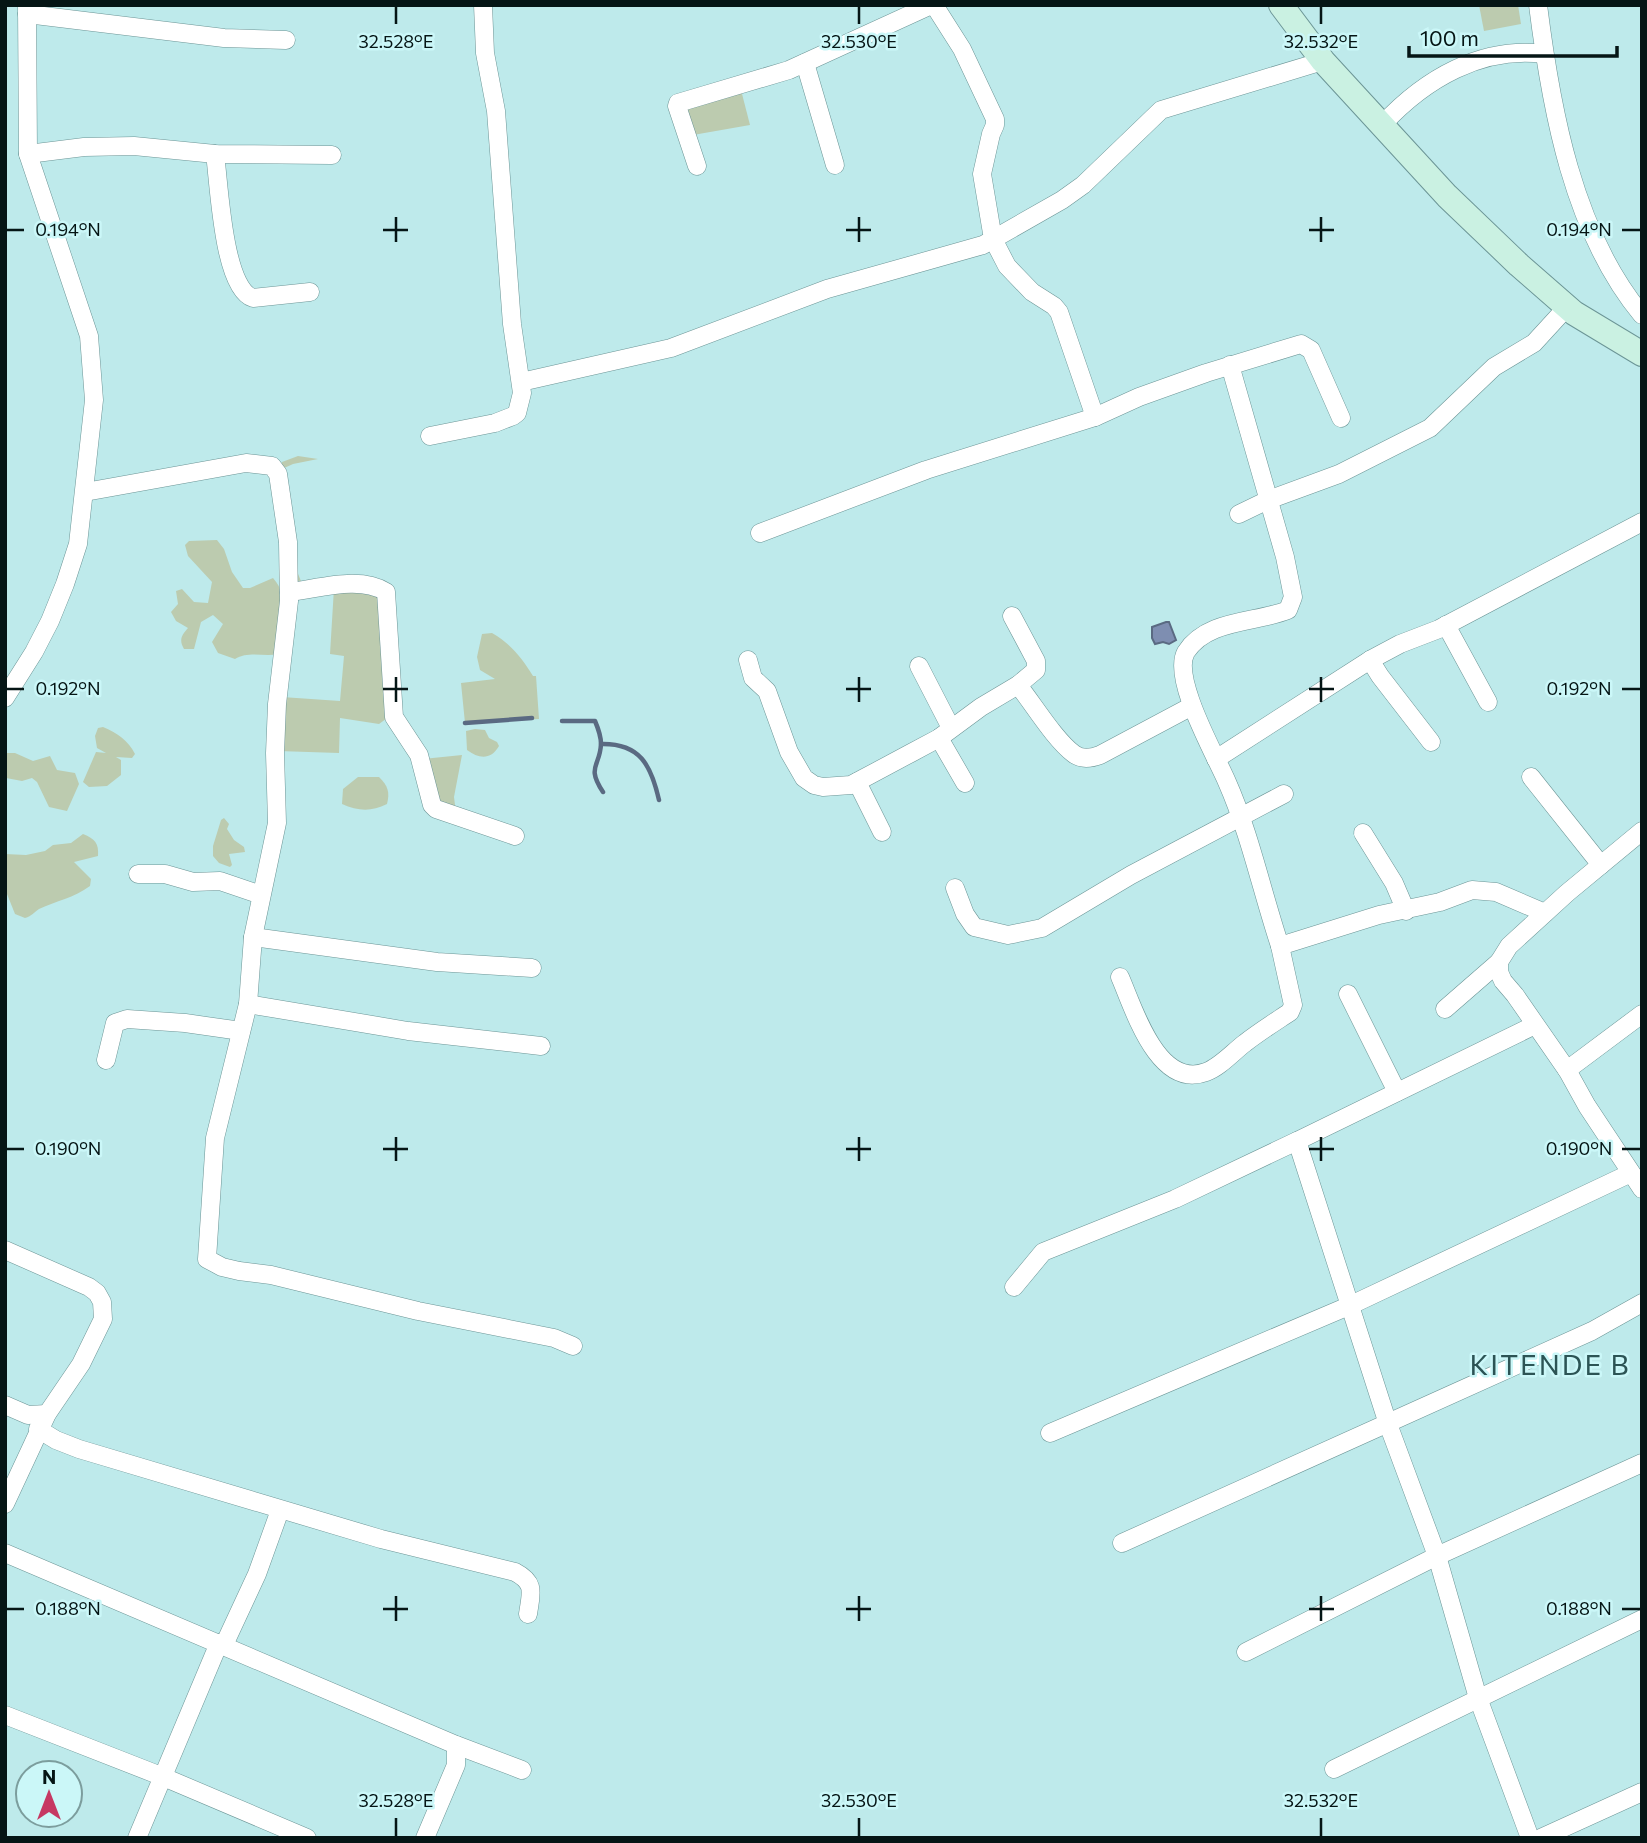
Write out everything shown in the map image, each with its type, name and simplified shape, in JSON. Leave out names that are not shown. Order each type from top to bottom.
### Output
[{"type":"street","points":[[430,436],[495,423],[513,416],[522,393],[512,324],[496,111],[485,53],[483,5]]},
{"type":"street","points":[[698,166],[678,103],[789,70],[933,5],[962,49],[995,119],[982,174],[993,239],[1007,266],[1032,292],[1059,312],[1095,417]]},
{"type":"street","points":[[1281,5],[1323,61],[1447,196],[1567,307],[1642,354]]},
{"type":"street","points":[[1538,5],[1558,126],[1583,211],[1591,231],[1629,299],[1642,315]]},
{"type":"street","points":[[5,698],[34,652],[65,584],[78,544],[94,400],[89,337],[28,154],[27,9],[223,38],[286,40]]},
{"type":"street","points":[[1383,124],[1406,100],[1452,70],[1523,51],[1544,54]]},
{"type":"street","points":[[521,382],[671,348],[827,289],[983,246],[1083,185],[1161,110],[1323,61]]},
{"type":"street","points":[[805,63],[835,165]]},
{"type":"street","points":[[28,154],[83,147],[134,146],[215,153],[332,155]]},
{"type":"street","points":[[215,153],[229,256],[239,287],[253,298],[310,292]]},
{"type":"street","points":[[1239,514],[1268,500],[1339,474],[1430,428],[1494,367],[1534,343],[1567,307]]},
{"type":"street","points":[[760,533],[926,471],[1095,417],[1139,397],[1230,365],[1301,344],[1311,350],[1341,418]]},
{"type":"street","points":[[1120,977],[1142,1027],[1164,1064],[1180,1073],[1208,1071],[1290,1012],[1293,1005],[1280,946],[1240,818],[1228,783],[1192,706],[1182,662],[1192,645],[1203,636],[1245,619],[1282,612],[1292,603],[1287,568],[1230,365]]},
{"type":"street","points":[[85,492],[246,463],[272,466],[278,474],[288,542],[289,592],[277,704],[276,823],[253,937],[248,1003],[215,1138],[207,1259],[222,1267],[271,1275],[418,1311],[554,1338],[573,1346]]},
{"type":"street","points":[[1216,759],[1370,660],[1446,625],[1642,523]]},
{"type":"street","points":[[289,592],[364,584],[386,592],[394,717],[419,755],[432,805],[436,809],[515,836]]},
{"type":"street","points":[[748,660],[754,678],[767,691],[789,752],[804,779],[823,787],[857,782],[945,733],[1036,670],[1037,666],[1012,615]]},
{"type":"street","points":[[1446,625],[1488,702]]},
{"type":"street","points":[[1370,660],[1404,709],[1432,742]]},
{"type":"street","points":[[919,666],[965,783]]},
{"type":"street","points":[[1018,685],[1075,755],[1083,758],[1100,755],[1192,706]]},
{"type":"street","points":[[1531,777],[1601,865]]},
{"type":"street","points":[[857,782],[882,832]]},
{"type":"street","points":[[955,888],[965,914],[974,927],[1009,936],[1032,932],[1131,875],[1284,794]]},
{"type":"street","points":[[1642,831],[1545,913],[1503,952],[1499,962],[1503,981],[1567,1070],[1587,1106],[1642,1189]]},
{"type":"street","points":[[1363,833],[1394,883],[1406,911]]},
{"type":"street","points":[[138,874],[164,874],[192,882],[220,881],[261,895]]},
{"type":"street","points":[[1280,946],[1472,890],[1510,897],[1545,913]]},
{"type":"street","points":[[253,937],[437,962],[533,968]]},
{"type":"street","points":[[1445,1010],[1499,962]]},
{"type":"street","points":[[1348,994],[1397,1093]]},
{"type":"street","points":[[248,1003],[408,1031],[541,1046]]},
{"type":"street","points":[[1567,1070],[1642,1014]]},
{"type":"street","points":[[106,1060],[116,1023],[127,1019],[241,1031]]},
{"type":"street","points":[[1014,1287],[1043,1252],[1175,1199],[1535,1025]]},
{"type":"street","points":[[1297,1141],[1388,1424],[1437,1556],[1478,1698],[1530,1838]]},
{"type":"street","points":[[1050,1433],[1351,1305],[1631,1173]]},
{"type":"street","points":[[5,1250],[81,1283],[97,1293],[102,1302],[103,1319],[81,1364],[43,1422],[5,1504]]},
{"type":"street","points":[[1122,1543],[1592,1331],[1642,1303]]},
{"type":"street","points":[[5,1405],[43,1422],[55,1440],[79,1448],[381,1539],[515,1572],[525,1577],[530,1584],[528,1614]]},
{"type":"street","points":[[1246,1652],[1437,1556],[1642,1463]]},
{"type":"street","points":[[137,1838],[161,1776],[257,1574],[280,1510]]},
{"type":"street","points":[[5,1553],[456,1745],[522,1770]]},
{"type":"street","points":[[1334,1769],[1642,1619]]},
{"type":"street","points":[[5,1715],[161,1776],[307,1838]]},
{"type":"street","points":[[425,1838],[456,1765],[456,1745]]},
{"type":"street","points":[[1541,1838],[1642,1792]]},
{"type":"green space","points":[[1479,5],[1518,5],[1521,24],[1484,31]]},
{"type":"green space","points":[[741,90],[750,125],[693,135],[683,106]]},
{"type":"green space","points":[[298,456],[318,459],[282,469],[296,569],[303,586],[293,586],[280,468],[282,462]]},
{"type":"green space","points":[[217,540],[243,588],[250,588],[273,578],[279,586],[284,614],[279,654],[245,655],[235,659],[218,653],[212,642],[223,624],[213,615],[201,622],[194,649],[184,649],[182,638],[188,628],[176,621],[171,612],[178,604],[176,591],[182,589],[194,602],[208,603],[212,582],[188,556],[185,545],[189,541]]},
{"type":"green space","points":[[334,588],[377,589],[390,716],[379,724],[340,718],[339,753],[278,751],[282,697],[340,701],[344,656],[330,654]]},
{"type":"green space","points":[[492,633],[510,647],[533,676],[536,676],[539,719],[465,723],[461,683],[495,679],[480,670],[477,657],[482,634]]},
{"type":"green space","points":[[103,727],[122,737],[135,754],[132,758],[116,757],[121,760],[121,775],[107,786],[89,787],[83,782],[96,752],[106,753],[97,748],[95,736],[98,728]]},
{"type":"green space","points":[[485,730],[489,738],[497,742],[499,746],[489,756],[476,755],[467,750],[466,731]]},
{"type":"green space","points":[[5,753],[15,753],[33,761],[50,756],[57,770],[75,773],[79,784],[67,811],[49,807],[37,782],[32,778],[22,781],[6,778]]},
{"type":"green space","points":[[462,755],[454,797],[456,813],[438,807],[423,759]]},
{"type":"green space","points":[[358,777],[379,777],[388,789],[387,804],[364,810],[342,804],[343,789]]},
{"type":"green space","points":[[224,818],[229,824],[227,829],[234,840],[244,847],[245,852],[229,854],[232,865],[230,867],[219,863],[213,856],[213,846]]},
{"type":"green space","points":[[83,834],[93,840],[98,848],[98,856],[74,862],[91,879],[90,886],[25,918],[15,914],[5,889],[5,854],[26,855],[45,851],[53,845],[71,843]]},
{"type":"water","points":[[1169,622],[1176,640],[1169,644],[1155,644],[1152,627]]},
{"type":"waterway","points":[[465,723],[532,718]]},
{"type":"waterway","points":[[562,721],[595,721],[601,744],[595,777],[603,792]]},
{"type":"waterway","points":[[601,744],[625,747],[642,759],[652,776],[659,800]]},
{"type":"district","name":"KITENDE B","points":[[1550,1365]]}]
